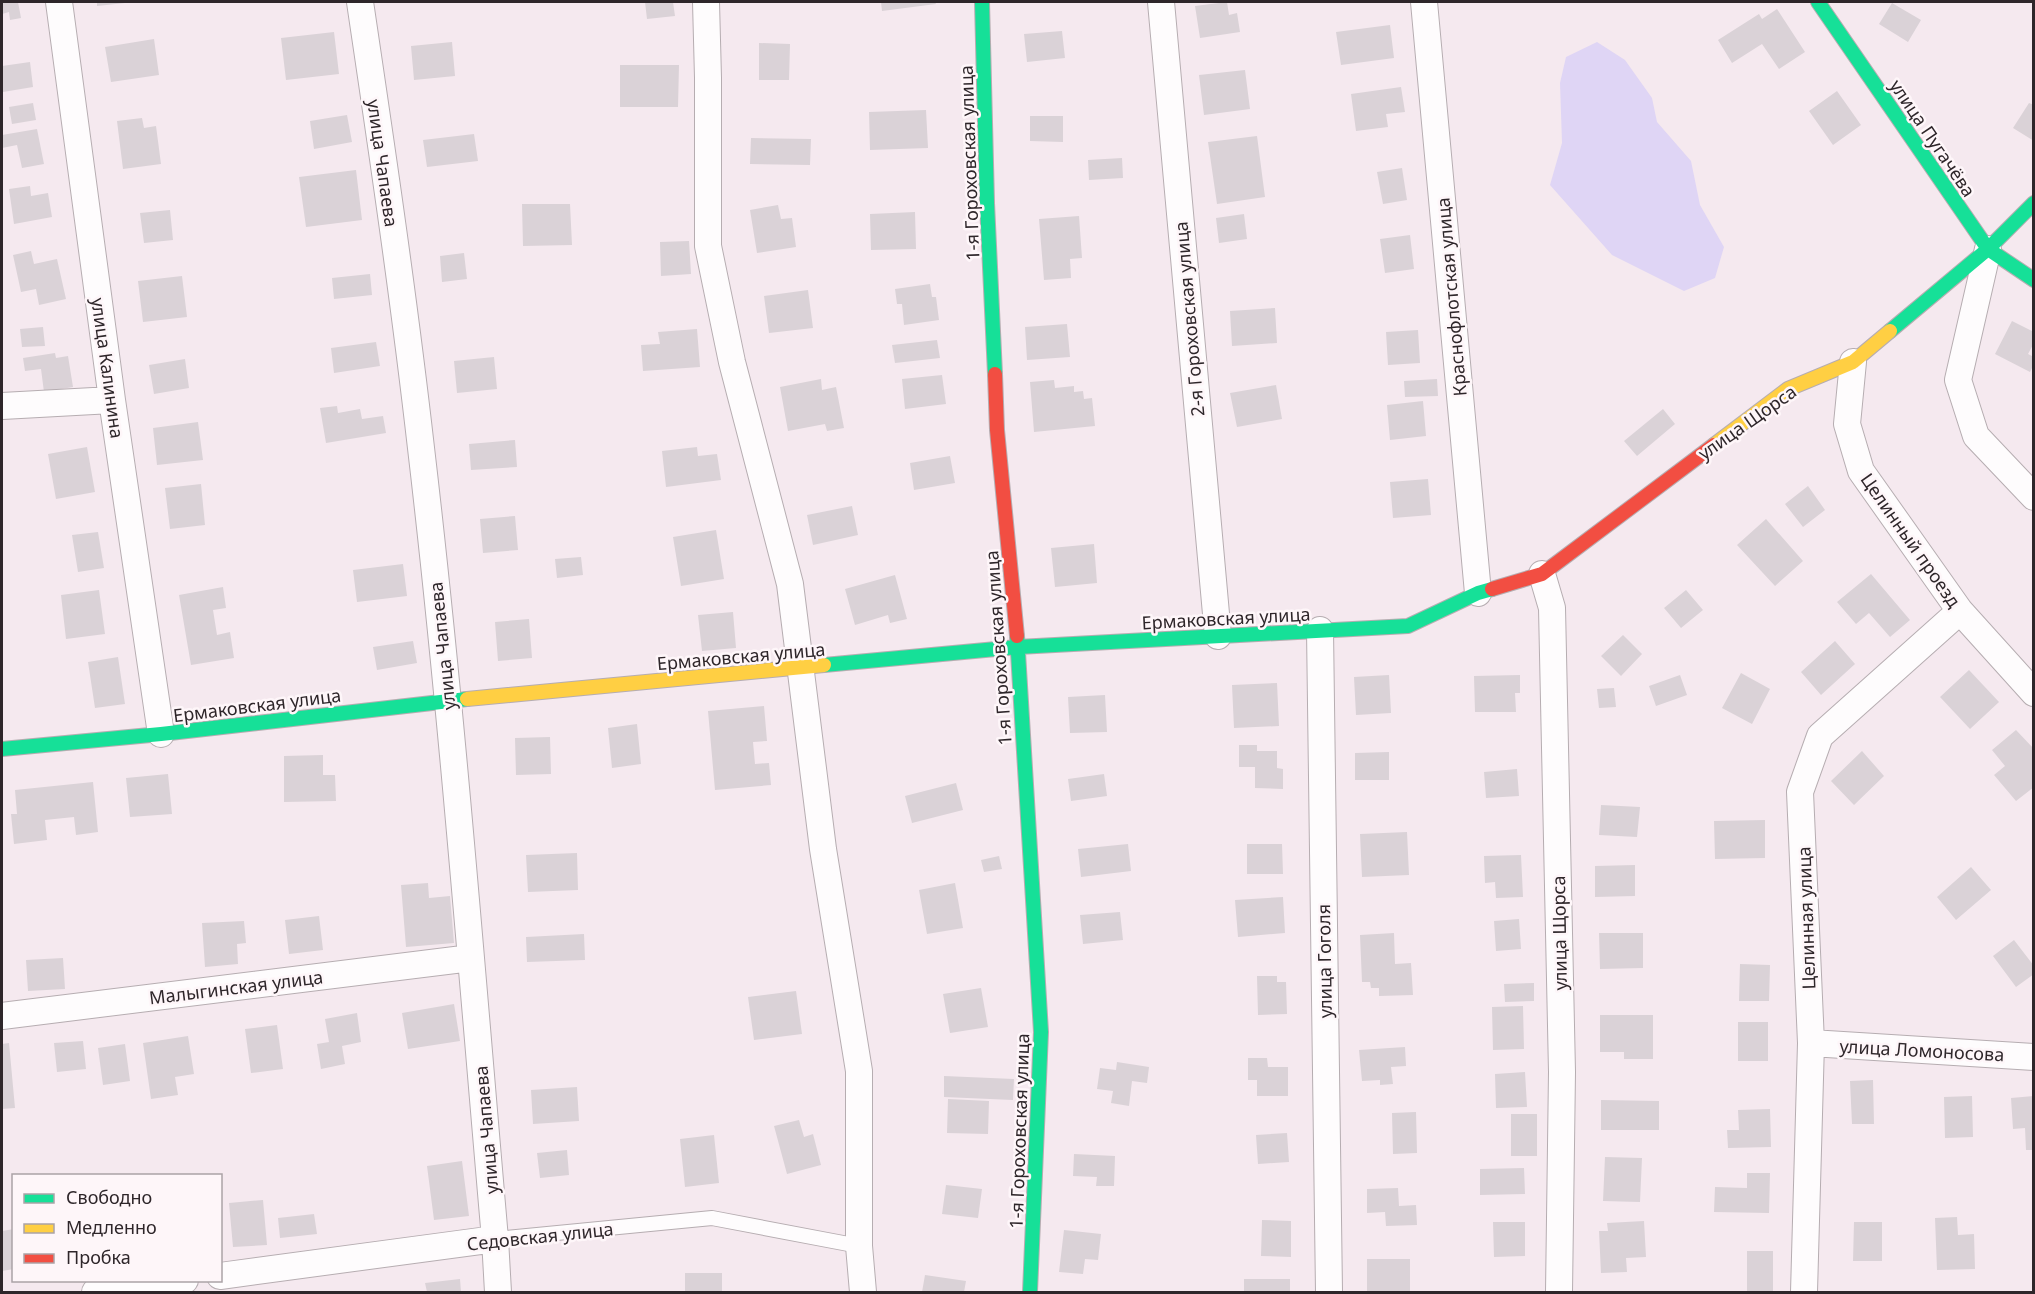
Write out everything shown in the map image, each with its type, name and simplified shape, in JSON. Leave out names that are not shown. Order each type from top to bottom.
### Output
[{"type":"street","name":"улица Калинина","points":[[59,2],[112,400],[161,735]]},
{"type":"street","name":"улица Чапаева","points":[[360,2],[421,446],[448,701],[498,1293]]},
{"type":"street","points":[[706,2],[708,246],[732,362],[790,584],[823,849],[859,1071],[859,1246],[863,1293]]},
{"type":"street","name":"1-я Гороховская улица","points":[[982,2],[987,203],[997,430],[1018,647],[1041,1032],[1030,1293]]},
{"type":"street","name":"2-я Гороховская улица","points":[[1161,2],[1218,636]]},
{"type":"street","name":"Краснофлотская улица","points":[[1424,2],[1478,593]]},
{"type":"street","name":"улица Пугачёва","points":[[1825,4],[1988,249],[2034,280]]},
{"type":"street","name":"улица Щорса","points":[[1478,593],[1542,574],[1788,389],[1853,362],[1988,249],[2034,203]]},
{"type":"street","points":[[1988,249],[1958,380],[1976,436],[2034,497]]},
{"type":"street","name":"Целинный проезд","points":[[1853,362],[1847,424],[1861,471],[1960,611],[2034,693]]},
{"type":"street","points":[[2,406],[112,400]]},
{"type":"street","name":"улица Щорса","points":[[1542,574],[1551,608],[1552,644],[1562,1072],[1559,1293]]},
{"type":"street","name":"Ермаковская улица","points":[[2,749],[161,735],[448,701],[1018,647],[1408,626],[1478,593]]},
{"type":"street","name":"Целинная улица","points":[[1804,1293],[1811,1043],[1800,792],[1820,736],[1960,611]]},
{"type":"street","name":"улица Гоголя","points":[[1320,630],[1329,1293]]},
{"type":"street","name":"Малыгинская улица","points":[[2,1016],[471,958]]},
{"type":"street","name":"улица Ломоносова","points":[[1811,1043],[2034,1057]]},
{"type":"street","name":"Седовская улица","points":[[222,1276],[495,1239]]},
{"type":"street","points":[[95,1293],[178,1282]]},
{"type":"lane","name":"Седовская улица","points":[[495,1239],[712,1218],[859,1246]]},
{"type":"shaded area","points":[[1597,42],[1625,60],[1652,98],[1657,122],[1691,161],[1700,205],[1724,247],[1715,278],[1684,291],[1612,255],[1550,185],[1562,143],[1560,83],[1566,57]]},
{"type":"building","points":[[2,2],[18,2],[21,18],[10,20],[9,12],[2,14]]},
{"type":"building","points":[[97,2],[125,2],[125,3],[97,6]]},
{"type":"building","points":[[645,2],[673,2],[675,16],[647,19]]},
{"type":"building","points":[[881,2],[935,2],[936,4],[882,11]]},
{"type":"building","points":[[1227,2],[1229,15],[1237,13],[1240,32],[1200,38],[1195,6]]},
{"type":"building","points":[[1892,3],[1921,20],[1908,42],[1879,24]]},
{"type":"building","points":[[1777,9],[1805,52],[1779,69],[1762,44],[1732,63],[1718,40],[1759,14],[1762,19]]},
{"type":"building","points":[[1390,25],[1394,58],[1341,65],[1336,32]]},
{"type":"building","points":[[1062,31],[1065,58],[1027,62],[1024,34]]},
{"type":"building","points":[[334,32],[339,74],[286,80],[281,38]]},
{"type":"building","points":[[154,39],[159,75],[111,82],[105,47]]},
{"type":"building","points":[[452,42],[455,76],[414,80],[411,46]]},
{"type":"building","points":[[759,43],[790,44],[789,80],[759,80]]},
{"type":"building","points":[[30,62],[33,87],[3,92],[2,66]]},
{"type":"building","points":[[620,65],[679,65],[678,107],[620,107]]},
{"type":"building","points":[[1245,70],[1250,109],[1204,115],[1199,75]]},
{"type":"building","points":[[1401,87],[1405,112],[1386,114],[1388,127],[1356,131],[1351,94]]},
{"type":"building","points":[[1837,91],[1861,125],[1833,145],[1809,111]]},
{"type":"building","points":[[33,103],[36,120],[12,124],[9,107]]},
{"type":"building","points":[[2029,103],[2034,105],[2034,141],[2013,128]]},
{"type":"building","points":[[926,110],[928,148],[870,150],[869,112]]},
{"type":"building","points":[[347,115],[352,142],[314,149],[310,121]]},
{"type":"building","points":[[1030,116],[1063,116],[1063,142],[1030,141]]},
{"type":"building","points":[[142,118],[144,128],[156,126],[161,164],[123,169],[117,121]]},
{"type":"building","points":[[37,129],[44,164],[22,168],[17,145],[2,148],[2,135]]},
{"type":"building","points":[[474,134],[478,161],[427,167],[423,140]]},
{"type":"building","points":[[1257,136],[1265,197],[1217,204],[1208,142]]},
{"type":"building","points":[[751,138],[811,139],[810,165],[750,164]]},
{"type":"building","points":[[1122,158],[1123,178],[1089,180],[1088,160]]},
{"type":"building","points":[[1402,168],[1407,200],[1383,204],[1377,172]]},
{"type":"building","points":[[356,170],[362,220],[306,227],[299,177]]},
{"type":"building","points":[[30,186],[31,196],[48,193],[52,217],[14,224],[9,189]]},
{"type":"building","points":[[522,204],[570,204],[572,245],[523,246]]},
{"type":"building","points":[[778,205],[781,219],[792,218],[796,247],[757,253],[750,210]]},
{"type":"building","points":[[170,210],[173,240],[144,243],[140,213]]},
{"type":"building","points":[[915,212],[916,249],[871,250],[870,214]]},
{"type":"building","points":[[1244,214],[1247,239],[1219,243],[1216,218]]},
{"type":"building","points":[[1079,216],[1082,258],[1070,259],[1071,278],[1044,280],[1039,219]]},
{"type":"building","points":[[1410,235],[1414,269],[1385,273],[1380,239]]},
{"type":"building","points":[[689,241],[691,274],[661,276],[660,242]]},
{"type":"building","points":[[31,251],[34,264],[57,259],[66,299],[39,305],[36,289],[21,292],[13,255]]},
{"type":"building","points":[[464,253],[467,279],[442,282],[440,256]]},
{"type":"building","points":[[370,274],[372,295],[334,299],[332,278]]},
{"type":"building","points":[[182,276],[187,317],[143,322],[138,281]]},
{"type":"building","points":[[930,284],[932,297],[936,297],[939,320],[904,325],[902,304],[897,304],[895,289]]},
{"type":"building","points":[[808,290],[813,328],[769,333],[764,296]]},
{"type":"building","points":[[1275,308],[1277,343],[1232,346],[1230,311]]},
{"type":"building","points":[[2012,321],[2034,332],[2034,343],[2028,354],[2034,357],[2034,364],[2030,372],[1995,354]]},
{"type":"building","points":[[1067,324],[1070,357],[1027,360],[1025,327]]},
{"type":"building","points":[[43,327],[45,346],[22,347],[20,329]]},
{"type":"building","points":[[697,329],[700,367],[643,371],[641,345],[660,344],[658,332]]},
{"type":"building","points":[[1418,330],[1420,363],[1388,365],[1386,332]]},
{"type":"building","points":[[937,340],[940,358],[895,363],[892,345]]},
{"type":"building","points":[[376,342],[380,366],[334,373],[331,348]]},
{"type":"building","points":[[55,353],[56,358],[68,356],[73,387],[44,392],[41,369],[25,371],[23,358]]},
{"type":"building","points":[[494,357],[497,389],[457,393],[454,361]]},
{"type":"building","points":[[185,359],[189,388],[154,394],[149,365]]},
{"type":"building","points":[[942,375],[946,404],[905,409],[902,379]]},
{"type":"building","points":[[821,379],[822,390],[836,387],[844,428],[827,431],[825,424],[788,431],[780,387]]},
{"type":"building","points":[[1437,379],[1438,396],[1405,397],[1404,381]]},
{"type":"building","points":[[1054,380],[1055,388],[1074,386],[1074,392],[1083,391],[1084,399],[1092,398],[1095,426],[1034,432],[1030,382]]},
{"type":"building","points":[[1276,385],[1282,419],[1237,427],[1230,393]]},
{"type":"building","points":[[1423,401],[1426,436],[1390,440],[1387,405]]},
{"type":"building","points":[[337,406],[338,413],[360,409],[362,419],[383,416],[386,433],[326,443],[320,408]]},
{"type":"building","points":[[1663,409],[1675,424],[1637,456],[1624,441]]},
{"type":"building","points":[[198,422],[203,460],[157,465],[153,428]]},
{"type":"building","points":[[515,440],[517,467],[471,470],[469,444]]},
{"type":"building","points":[[87,447],[95,492],[56,499],[48,454]]},
{"type":"building","points":[[697,447],[698,456],[717,454],[721,480],[666,487],[662,451]]},
{"type":"building","points":[[950,456],[955,483],[914,490],[910,463]]},
{"type":"building","points":[[1428,479],[1431,515],[1393,518],[1390,482]]},
{"type":"building","points":[[201,484],[205,525],[170,529],[165,488]]},
{"type":"building","points":[[1808,486],[1825,510],[1803,527],[1785,504]]},
{"type":"building","points":[[852,506],[858,535],[813,545],[807,515]]},
{"type":"building","points":[[515,516],[518,550],[483,553],[480,519]]},
{"type":"building","points":[[1766,519],[1803,561],[1775,586],[1737,545]]},
{"type":"building","points":[[716,530],[724,579],[681,586],[673,537]]},
{"type":"building","points":[[98,532],[104,568],[78,572],[72,535]]},
{"type":"building","points":[[1094,544],[1097,583],[1055,587],[1051,548]]},
{"type":"building","points":[[581,557],[583,575],[557,578],[555,559]]},
{"type":"building","points":[[403,564],[407,596],[357,602],[353,570]]},
{"type":"building","points":[[1871,574],[1910,620],[1890,637],[1869,613],[1856,624],[1837,602]]},
{"type":"building","points":[[895,575],[907,619],[890,623],[888,615],[855,625],[845,589]]},
{"type":"building","points":[[223,587],[226,608],[213,610],[217,635],[230,632],[234,658],[191,665],[179,595]]},
{"type":"building","points":[[99,590],[105,634],[66,639],[61,595]]},
{"type":"building","points":[[1686,590],[1703,610],[1681,628],[1664,608]]},
{"type":"building","points":[[733,612],[736,648],[702,651],[698,615]]},
{"type":"building","points":[[529,619],[532,658],[498,661],[495,622]]},
{"type":"building","points":[[1623,635],[1642,654],[1621,676],[1601,656]]},
{"type":"building","points":[[413,641],[417,663],[377,670],[373,647]]},
{"type":"building","points":[[1835,641],[1855,664],[1821,695],[1801,672]]},
{"type":"building","points":[[118,657],[125,704],[95,708],[88,662]]},
{"type":"building","points":[[1969,670],[1999,702],[1970,729],[1940,697]]},
{"type":"building","points":[[1741,673],[1770,689],[1752,724],[1722,708]]},
{"type":"building","points":[[1389,675],[1391,713],[1356,715],[1354,677]]},
{"type":"building","points":[[1520,675],[1520,693],[1515,693],[1516,712],[1475,712],[1474,676]]},
{"type":"building","points":[[1680,675],[1687,695],[1656,706],[1649,686]]},
{"type":"building","points":[[1277,683],[1279,726],[1234,728],[1232,685]]},
{"type":"building","points":[[1614,688],[1616,707],[1599,708],[1597,689]]},
{"type":"building","points":[[1105,695],[1107,732],[1070,733],[1068,697]]},
{"type":"building","points":[[764,706],[767,741],[753,742],[755,764],[769,763],[771,785],[715,790],[708,711]]},
{"type":"building","points":[[637,724],[641,764],[612,768],[608,728]]},
{"type":"building","points":[[2016,730],[2034,749],[2034,787],[2016,801],[1994,775],[2005,766],[1992,750]]},
{"type":"building","points":[[550,737],[551,774],[516,775],[515,738]]},
{"type":"building","points":[[1239,745],[1257,745],[1257,751],[1277,751],[1277,768],[1283,769],[1283,789],[1255,788],[1255,767],[1239,767]]},
{"type":"building","points":[[1862,751],[1884,776],[1854,805],[1831,781]]},
{"type":"building","points":[[1389,752],[1389,780],[1355,780],[1355,753]]},
{"type":"building","points":[[323,755],[323,775],[335,775],[336,801],[284,802],[284,756]]},
{"type":"building","points":[[1517,769],[1519,796],[1486,798],[1484,772]]},
{"type":"building","points":[[168,774],[172,814],[130,817],[126,778]]},
{"type":"building","points":[[1104,774],[1107,796],[1071,801],[1068,779]]},
{"type":"building","points":[[93,782],[98,832],[76,835],[74,817],[45,820],[47,840],[14,844],[11,814],[17,814],[15,790]]},
{"type":"building","points":[[956,783],[963,810],[912,823],[905,796]]},
{"type":"building","points":[[1601,805],[1640,807],[1637,837],[1599,835]]},
{"type":"building","points":[[1765,820],[1765,858],[1715,859],[1714,821]]},
{"type":"building","points":[[1407,832],[1409,875],[1362,877],[1360,834]]},
{"type":"building","points":[[1128,844],[1131,871],[1081,877],[1078,849]]},
{"type":"building","points":[[1247,844],[1282,844],[1283,874],[1247,874]]},
{"type":"building","points":[[577,853],[578,890],[528,892],[526,855]]},
{"type":"building","points":[[1521,855],[1523,897],[1496,898],[1495,882],[1485,883],[1484,856]]},
{"type":"building","points":[[999,856],[1002,869],[984,872],[981,860]]},
{"type":"building","points":[[1635,865],[1635,896],[1595,897],[1595,866]]},
{"type":"building","points":[[1971,867],[1991,890],[1956,920],[1937,897]]},
{"type":"building","points":[[428,883],[429,898],[450,896],[454,943],[406,947],[401,885]]},
{"type":"building","points":[[955,883],[963,928],[927,934],[919,890]]},
{"type":"building","points":[[1283,897],[1285,933],[1238,937],[1235,900]]},
{"type":"building","points":[[1120,912],[1123,940],[1083,944],[1080,915]]},
{"type":"building","points":[[319,916],[323,950],[289,954],[285,920]]},
{"type":"building","points":[[1519,919],[1521,949],[1496,951],[1494,921]]},
{"type":"building","points":[[244,921],[246,943],[237,944],[238,964],[205,967],[202,923]]},
{"type":"building","points":[[1394,933],[1395,964],[1411,963],[1413,995],[1379,996],[1379,988],[1371,988],[1370,982],[1362,982],[1360,935]]},
{"type":"building","points":[[1599,933],[1643,933],[1643,968],[1600,969]]},
{"type":"building","points":[[584,934],[585,960],[527,962],[526,937]]},
{"type":"building","points":[[2014,940],[2034,966],[2034,974],[2016,987],[1993,956]]},
{"type":"building","points":[[63,958],[65,989],[28,991],[26,960]]},
{"type":"building","points":[[1740,964],[1770,965],[1769,1001],[1739,1001]]},
{"type":"building","points":[[1257,976],[1277,976],[1277,982],[1286,982],[1287,1014],[1258,1015]]},
{"type":"building","points":[[1534,983],[1534,1001],[1505,1002],[1504,984]]},
{"type":"building","points":[[981,988],[988,1027],[950,1033],[943,994]]},
{"type":"building","points":[[796,991],[802,1034],[754,1040],[748,997]]},
{"type":"building","points":[[454,1004],[460,1041],[408,1049],[402,1013]]},
{"type":"building","points":[[1523,1006],[1524,1049],[1493,1050],[1492,1007]]},
{"type":"building","points":[[357,1013],[361,1042],[342,1046],[345,1064],[321,1069],[317,1044],[329,1042],[325,1019]]},
{"type":"building","points":[[1600,1015],[1653,1015],[1653,1059],[1624,1059],[1624,1052],[1600,1052]]},
{"type":"building","points":[[1738,1022],[1768,1022],[1768,1061],[1738,1061]]},
{"type":"building","points":[[277,1025],[283,1069],[251,1073],[245,1029]]},
{"type":"building","points":[[188,1036],[194,1074],[175,1077],[178,1095],[151,1099],[143,1043]]},
{"type":"building","points":[[83,1041],[86,1069],[57,1072],[54,1043]]},
{"type":"building","points":[[9,1043],[15,1108],[2,1109],[2,1044]]},
{"type":"building","points":[[125,1044],[130,1081],[103,1085],[98,1048]]},
{"type":"building","points":[[1405,1047],[1406,1066],[1391,1067],[1393,1084],[1380,1085],[1380,1080],[1362,1081],[1359,1050]]},
{"type":"building","points":[[1248,1058],[1267,1058],[1268,1067],[1288,1067],[1288,1096],[1257,1096],[1257,1080],[1248,1080]]},
{"type":"building","points":[[1117,1062],[1149,1067],[1147,1083],[1132,1081],[1129,1106],[1111,1103],[1113,1091],[1097,1089],[1100,1068],[1116,1070]]},
{"type":"building","points":[[1525,1072],[1527,1107],[1496,1108],[1495,1074]]},
{"type":"building","points":[[944,1076],[1014,1079],[1013,1100],[944,1097]]},
{"type":"building","points":[[1873,1080],[1874,1124],[1852,1124],[1850,1081]]},
{"type":"building","points":[[577,1087],[579,1121],[533,1124],[531,1090]]},
{"type":"building","points":[[1972,1096],[1973,1137],[1945,1138],[1944,1097]]},
{"type":"building","points":[[2034,1096],[2034,1150],[2026,1150],[2025,1128],[2013,1129],[2011,1098]]},
{"type":"building","points":[[948,1099],[989,1101],[988,1134],[947,1133]]},
{"type":"building","points":[[1601,1100],[1659,1101],[1659,1130],[1601,1130]]},
{"type":"building","points":[[1770,1109],[1771,1147],[1728,1148],[1727,1130],[1739,1130],[1738,1110]]},
{"type":"building","points":[[1416,1112],[1417,1153],[1393,1154],[1392,1113]]},
{"type":"building","points":[[1511,1114],[1537,1114],[1537,1156],[1511,1156]]},
{"type":"building","points":[[799,1120],[804,1137],[813,1134],[821,1165],[787,1174],[774,1126]]},
{"type":"building","points":[[1287,1133],[1289,1162],[1258,1164],[1256,1135]]},
{"type":"building","points":[[714,1135],[719,1183],[685,1187],[680,1139]]},
{"type":"building","points":[[567,1150],[569,1175],[540,1178],[537,1153]]},
{"type":"building","points":[[1074,1154],[1115,1156],[1114,1186],[1096,1186],[1097,1177],[1073,1176]]},
{"type":"building","points":[[1605,1157],[1642,1158],[1640,1202],[1603,1201]]},
{"type":"building","points":[[462,1161],[469,1216],[434,1220],[427,1166]]},
{"type":"building","points":[[1524,1168],[1525,1194],[1480,1195],[1480,1169]]},
{"type":"building","points":[[1747,1173],[1770,1173],[1769,1213],[1714,1212],[1715,1187],[1747,1188]]},
{"type":"building","points":[[946,1185],[982,1189],[978,1218],[942,1214]]},
{"type":"building","points":[[1398,1188],[1399,1206],[1416,1205],[1417,1225],[1386,1226],[1385,1212],[1367,1213],[1367,1189]]},
{"type":"building","points":[[263,1200],[267,1245],[233,1247],[229,1203]]},
{"type":"building","points":[[314,1214],[317,1234],[280,1238],[278,1218]]},
{"type":"building","points":[[1957,1217],[1958,1235],[1974,1234],[1975,1269],[1937,1270],[1935,1218]]},
{"type":"building","points":[[1262,1220],[1291,1221],[1291,1257],[1261,1256]]},
{"type":"building","points":[[1644,1221],[1646,1257],[1626,1258],[1627,1272],[1601,1273],[1599,1231],[1608,1231],[1607,1223]]},
{"type":"building","points":[[1493,1222],[1525,1222],[1525,1256],[1494,1257]]},
{"type":"building","points":[[1854,1222],[1882,1222],[1882,1261],[1853,1261]]},
{"type":"building","points":[[12,1229],[12,1269],[2,1271],[2,1231]]},
{"type":"building","points":[[1064,1230],[1101,1234],[1098,1260],[1085,1259],[1083,1274],[1059,1272]]},
{"type":"building","points":[[1747,1251],[1773,1251],[1773,1291],[1747,1291]]},
{"type":"building","points":[[1367,1259],[1410,1259],[1410,1292],[1367,1292]]},
{"type":"building","points":[[685,1273],[722,1273],[722,1292],[685,1292]]},
{"type":"building","points":[[925,1275],[966,1281],[964,1292],[922,1292]]},
{"type":"building","points":[[460,1279],[461,1292],[427,1292],[425,1283]]},
{"type":"building","points":[[1244,1279],[1290,1279],[1290,1292],[1244,1292]]},
{"type":"traffic: fast","points":[[982,2],[987,203],[995,374]]},
{"type":"traffic: fast","points":[[1818,2],[1988,249],[2034,280]]},
{"type":"traffic: fast","points":[[1890,331],[1988,249],[2034,203]]},
{"type":"traffic: fast","points":[[824,665],[1018,647],[1408,626],[1478,593],[1492,589]]},
{"type":"traffic: fast","points":[[1017,636],[1041,1032],[1030,1292]]},
{"type":"traffic: fast","points":[[2,749],[161,734],[467,699]]},
{"type":"traffic: slow","points":[[1714,445],[1788,389],[1853,362],[1890,331]]},
{"type":"traffic: slow","points":[[467,699],[824,665]]},
{"type":"traffic: jam","points":[[995,374],[997,430],[1017,636]]},
{"type":"traffic: jam","points":[[1492,589],[1542,574],[1714,445]]}]
